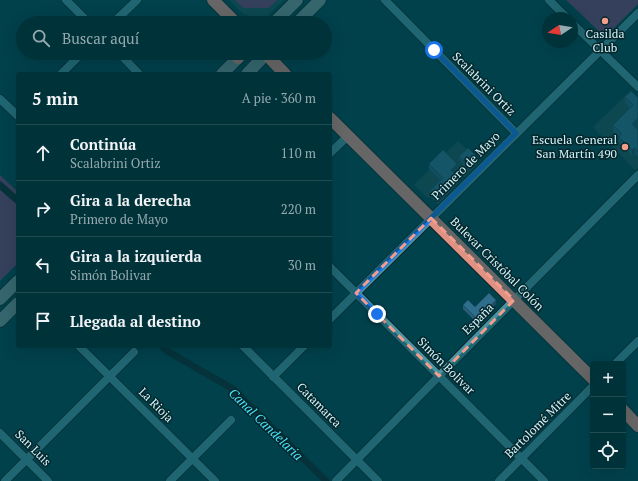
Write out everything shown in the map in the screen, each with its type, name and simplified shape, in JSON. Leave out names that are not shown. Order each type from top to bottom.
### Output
[{"type":"highway","points":[[212,0],[229,16]]},
{"type":"highway","points":[[272,60],[283,72]]},
{"type":"highway","name":"Bulevar Cristóbal Colón","points":[[332,120],[590,376]]},
{"type":"highway","points":[[626,413],[638,426]]},
{"type":"main road","points":[[281,16],[297,0]]},
{"type":"main road","points":[[304,16],[320,0]]},
{"type":"main road","points":[[224,72],[235,60]]},
{"type":"main road","points":[[248,72],[259,60]]},
{"type":"main road","points":[[0,299],[16,285]]},
{"type":"main road","points":[[0,321],[16,305]]},
{"type":"street","points":[[66,0],[82,16]]},
{"type":"street","points":[[120,16],[137,0]]},
{"type":"street","name":"Scalabrini Ortiz","points":[[385,0],[516,133]]},
{"type":"street","points":[[549,0],[561,12]]},
{"type":"street","name":"Primero de Mayo","points":[[332,317],[516,133],[638,14]]},
{"type":"street","points":[[578,29],[638,87]]},
{"type":"street","points":[[63,72],[75,60]]},
{"type":"street","points":[[126,60],[137,72]]},
{"type":"street","points":[[0,99],[16,114]]},
{"type":"street","points":[[332,151],[348,136]]},
{"type":"street","name":"España","points":[[338,479],[638,175]]},
{"type":"street","name":"Simón Bolivar","points":[[332,269],[544,481]]},
{"type":"street","points":[[618,361],[638,341]]},
{"type":"street","name":"La Rioja","points":[[81,348],[215,481]]},
{"type":"street","name":"Catamarca","points":[[245,348],[378,481]]},
{"type":"street","points":[[273,377],[302,348]]},
{"type":"street","points":[[5,481],[134,352]]},
{"type":"street","name":"Bartolomé Mitre","points":[[500,481],[590,389]]},
{"type":"street","points":[[170,481],[231,420]]},
{"type":"street","name":"San Luis","points":[[0,433],[48,481]]},
{"type":"highlighted area","points":[[431,218],[514,300],[439,376],[356,293]]},
{"type":"shaded area","points":[[229,0],[284,0],[267,16],[250,16],[243,14]]},
{"type":"shaded area","points":[[235,0],[277,0],[269,8],[243,8]]},
{"type":"shaded area","name":"Casilda Club","points":[[566,0],[638,0],[638,4],[605,37]]},
{"type":"shaded area","name":"Escuela General San Martín 490","points":[[628,93],[638,103],[638,167],[635,170],[593,127]]},
{"type":"shaded area","points":[[458,141],[479,162],[465,177],[457,169],[428,198],[414,185]]},
{"type":"shaded area","points":[[0,175],[16,190],[16,265],[0,281]]},
{"type":"building","points":[[631,91],[638,98],[638,118],[632,124],[638,130],[638,152],[635,148],[632,150],[619,137],[622,134],[613,125],[633,105],[625,97]]},
{"type":"building","points":[[468,148],[478,158],[469,167],[459,156]]},
{"type":"building","points":[[443,150],[457,164],[451,170],[458,178],[438,199],[430,191],[443,178],[429,164]]},
{"type":"building","points":[[489,293],[496,300],[483,314],[484,316],[479,321],[463,305],[468,300],[475,307]]},
{"type":"waterway","name":"Canal Candelaria","points":[[0,185],[16,199]]},
{"type":"waterway","name":"Canal Candelaria","points":[[164,348],[233,389],[326,481]]},
{"type":"place","name":"Casilda Club","points":[[605,21]]},
{"type":"place","name":"Escuela General San Martín 490","points":[[625,147]]},
{"type":"route","points":[[377,314],[356,293],[516,133],[434,50]]}]
